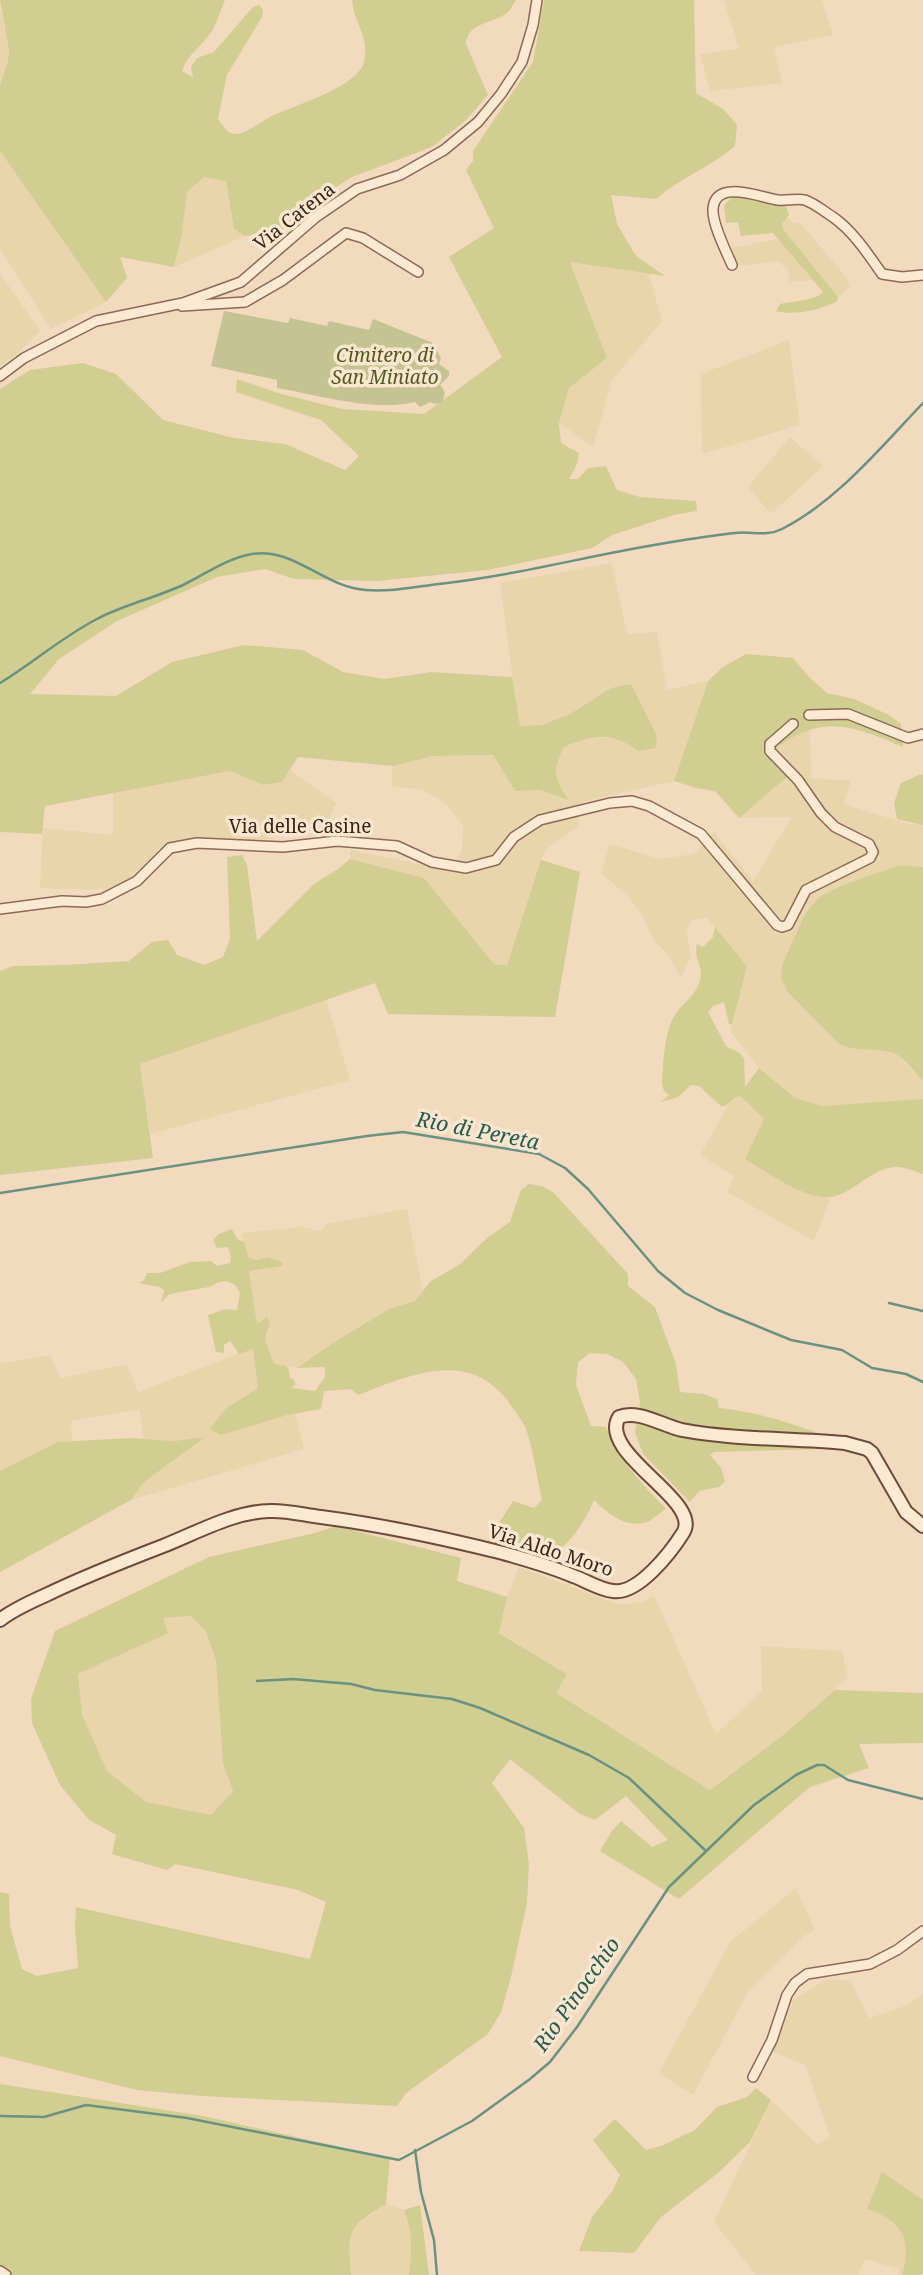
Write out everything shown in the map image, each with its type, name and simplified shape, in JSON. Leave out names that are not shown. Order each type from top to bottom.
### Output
[{"type":"main road","name":"Via Aldo Moro","points":[[0,1620],[15,1610],[98,1571],[228,1520],[269,1511],[343,1520],[457,1542],[544,1564],[612,1591],[631,1588],[666,1556],[685,1531],[687,1524],[682,1510],[631,1456],[619,1438],[615,1426],[619,1417],[625,1415],[683,1430],[845,1443],[867,1449],[906,1513],[923,1526]]},
{"type":"street","name":"Via Catena","points":[[0,376],[24,358],[96,321],[183,303],[241,282],[316,217],[357,189],[400,175],[444,150],[469,129],[501,94],[522,62],[537,0]]},
{"type":"street","points":[[732,265],[714,217],[713,206],[719,197],[731,191],[778,200],[805,200],[835,218],[855,237],[882,274],[902,277],[923,275]]},
{"type":"street","points":[[164,307],[245,302],[283,280],[346,233],[363,238],[418,272]]},
{"type":"street","points":[[808,715],[848,714],[908,738],[923,734]]},
{"type":"street","name":"Via delle Casine","points":[[0,909],[102,899],[137,881],[170,848],[197,843],[283,847],[337,841],[397,846],[432,862],[466,867],[496,860],[514,837],[540,820],[610,803],[632,801],[649,806],[701,834],[777,925],[782,927],[788,925],[806,890],[870,858],[873,852],[869,844],[835,827],[821,813],[804,787],[770,751],[770,744],[793,724]]},
{"type":"street","points":[[753,2077],[772,2040],[787,1995],[795,1983],[807,1974],[870,1964],[897,1950],[923,1931]]},
{"type":"street","points":[[0,2270],[6,2275]]},
{"type":"shaded area","points":[[0,0],[225,0],[212,31],[184,65],[182,71],[193,77],[191,67],[197,58],[214,52],[253,7],[259,5],[263,10],[262,17],[227,75],[218,119],[228,132],[238,134],[338,87],[359,71],[364,62],[365,45],[352,0],[516,0],[507,13],[475,28],[467,37],[466,44],[488,95],[465,121],[432,147],[352,177],[323,195],[284,229],[245,236],[234,229],[226,181],[204,177],[187,192],[174,267],[120,257],[127,278],[106,302],[0,151],[0,85],[9,51]]},
{"type":"shaded area","points":[[544,0],[694,0],[696,93],[723,109],[737,125],[735,146],[656,199],[611,195],[617,224],[636,256],[665,276],[570,262],[607,358],[569,388],[559,423],[561,443],[579,453],[569,479],[578,479],[588,468],[606,466],[617,490],[640,497],[696,501],[697,511],[674,515],[612,535],[592,548],[488,570],[377,581],[294,579],[265,569],[217,577],[117,621],[59,659],[30,694],[116,696],[172,662],[244,645],[303,650],[343,672],[384,679],[432,672],[512,677],[520,726],[542,725],[570,714],[611,688],[631,684],[657,736],[656,748],[638,751],[619,740],[602,737],[564,747],[557,763],[556,774],[568,800],[540,790],[515,791],[493,755],[433,756],[393,766],[298,757],[282,782],[263,785],[230,771],[45,806],[42,834],[0,832],[0,389],[30,370],[83,363],[116,374],[163,420],[234,438],[285,444],[345,470],[359,456],[321,420],[236,392],[237,379],[278,393],[342,409],[424,414],[502,357],[449,257],[494,228],[466,170],[473,161],[473,151],[533,62]]},
{"type":"shaded area","points":[[724,0],[822,0],[833,35],[774,47],[782,83],[710,91],[700,54],[739,49]]},
{"type":"shaded area","points":[[0,7],[9,51],[0,85]]},
{"type":"shaded area","points":[[0,151],[106,302],[51,329],[0,249]]},
{"type":"shaded area","points":[[204,177],[226,180],[234,229],[245,236],[174,267],[187,192]]},
{"type":"shaded area","points":[[740,196],[786,206],[789,215],[782,224],[783,229],[838,297],[836,302],[806,311],[776,311],[780,304],[809,299],[823,292],[773,233],[741,236],[738,222],[726,223],[724,205],[733,197]]},
{"type":"shaded area","points":[[787,218],[794,223],[800,223],[847,278],[850,287],[838,297],[783,229],[782,224]]},
{"type":"shaded area","points":[[778,239],[812,280],[790,282],[788,270],[778,261],[737,266],[732,248]]},
{"type":"shaded area","points":[[570,261],[649,274],[662,321],[612,380],[593,447],[559,423],[569,388],[607,358]]},
{"type":"shaded area","points":[[0,273],[40,331],[13,358],[0,366]]},
{"type":"shaded area","points":[[789,340],[800,425],[702,454],[701,374]]},
{"type":"shaded area","points":[[790,437],[823,466],[771,514],[748,487]]},
{"type":"shaded area","points":[[612,563],[627,634],[657,632],[667,690],[708,681],[674,781],[582,802],[578,826],[545,850],[507,965],[494,964],[424,878],[350,859],[350,850],[454,871],[462,848],[463,826],[445,803],[423,790],[391,786],[393,766],[433,756],[493,755],[515,791],[540,790],[567,800],[555,775],[555,766],[564,747],[589,737],[622,739],[638,751],[657,736],[631,684],[611,688],[570,714],[542,725],[519,726],[500,583]]},
{"type":"shaded area","points":[[746,654],[793,658],[827,693],[854,699],[889,715],[901,724],[903,747],[869,733],[838,726],[809,730],[776,748],[787,777],[739,818],[715,791],[674,781],[708,681],[723,667]]},
{"type":"shaded area","points":[[810,730],[811,779],[851,780],[844,804],[908,824],[923,825],[923,867],[900,865],[819,897],[805,914],[782,965],[889,1053],[899,1056],[923,1081],[923,1099],[917,1101],[822,1106],[795,1098],[759,1068],[730,1031],[747,966],[707,918],[691,920],[687,932],[691,957],[681,978],[667,953],[654,941],[643,916],[627,895],[601,873],[609,844],[660,859],[694,854],[714,832],[753,881],[792,817],[739,818],[787,777],[775,748],[794,734]]},
{"type":"shaded area","points":[[290,770],[336,803],[326,828],[260,840],[193,839],[169,842],[156,851],[144,868],[110,890],[40,888],[43,828],[113,835],[113,793],[230,771],[263,785],[282,782]]},
{"type":"shaded area","points":[[921,774],[923,825],[897,819],[894,803],[901,783]]},
{"type":"shaded area","points":[[242,855],[247,865],[257,941],[314,884],[350,859],[424,878],[494,964],[507,965],[541,860],[580,872],[555,1017],[388,1014],[375,983],[140,1064],[153,1158],[0,1175],[0,971],[13,966],[129,961],[152,942],[168,940],[177,955],[204,965],[223,957],[230,939],[227,857]]},
{"type":"shaded area","points":[[900,865],[923,867],[923,1081],[899,1056],[838,1043],[787,991],[781,977],[782,965],[805,914],[819,897],[843,885]]},
{"type":"shaded area","points":[[715,927],[747,966],[732,1024],[729,1024],[724,1002],[713,1006],[708,1012],[726,1046],[744,1058],[745,1087],[759,1068],[795,1098],[822,1106],[923,1099],[923,1174],[897,1167],[887,1168],[842,1194],[833,1197],[813,1195],[783,1182],[745,1159],[764,1119],[740,1096],[722,1107],[699,1086],[691,1085],[678,1097],[661,1102],[669,1095],[662,1084],[669,1027],[698,986],[701,971],[696,954],[697,944],[703,947],[713,937]]},
{"type":"shaded area","points":[[326,999],[350,1080],[150,1134],[140,1064]]},
{"type":"shaded area","points":[[739,1096],[764,1119],[826,1198],[831,1197],[814,1241],[727,1192],[734,1176],[700,1155],[733,1097]]},
{"type":"shaded area","points":[[529,1184],[542,1186],[553,1192],[628,1274],[628,1286],[655,1307],[676,1364],[680,1392],[704,1394],[717,1399],[719,1408],[779,1420],[815,1432],[819,1449],[714,1452],[710,1455],[721,1468],[725,1481],[719,1487],[699,1491],[690,1502],[643,1454],[635,1432],[640,1403],[636,1379],[623,1362],[607,1354],[590,1353],[578,1362],[576,1385],[591,1426],[606,1427],[632,1471],[666,1509],[652,1520],[639,1524],[624,1522],[594,1500],[575,1533],[563,1547],[547,1557],[488,1541],[513,1501],[534,1508],[542,1500],[526,1428],[494,1386],[477,1376],[458,1371],[418,1374],[358,1395],[351,1389],[324,1391],[321,1409],[287,1415],[221,1435],[210,1429],[225,1409],[258,1388],[253,1349],[239,1354],[230,1341],[224,1345],[224,1353],[216,1352],[208,1315],[226,1309],[237,1310],[240,1293],[235,1285],[227,1281],[170,1294],[161,1302],[164,1290],[139,1283],[147,1273],[160,1273],[190,1262],[211,1261],[217,1266],[230,1263],[228,1247],[217,1248],[213,1240],[219,1234],[232,1229],[237,1239],[244,1242],[249,1258],[257,1260],[268,1257],[283,1263],[282,1266],[249,1271],[257,1324],[267,1317],[270,1323],[265,1339],[274,1364],[286,1366],[289,1370],[295,1385],[291,1388],[315,1391],[325,1377],[325,1367],[297,1368],[389,1309],[415,1301],[431,1281],[459,1265],[487,1238],[510,1222],[521,1190]]},
{"type":"shaded area","points":[[407,1209],[423,1291],[415,1301],[389,1309],[297,1368],[274,1364],[265,1339],[270,1328],[257,1325],[249,1270],[266,1269],[263,1258],[249,1258],[241,1233],[302,1227],[318,1231],[324,1229],[326,1224]]},
{"type":"shaded area","points":[[253,1348],[258,1388],[225,1409],[295,1413],[304,1449],[131,1500],[143,1482],[203,1438],[174,1441],[143,1439],[140,1409],[71,1421],[72,1441],[58,1442],[0,1471],[0,1364],[50,1355],[61,1378],[127,1364],[138,1392]]},
{"type":"shaded area","points":[[205,1437],[144,1482],[131,1500],[0,1572],[0,1471],[58,1442],[132,1438],[174,1441]]},
{"type":"shaded area","points":[[336,1526],[461,1558],[457,1581],[507,1597],[499,1633],[567,1674],[556,1693],[710,1790],[782,1736],[835,1690],[923,1693],[923,1743],[859,1744],[869,1768],[810,1787],[679,1899],[600,1851],[621,1821],[652,1847],[668,1840],[626,1796],[595,1820],[580,1814],[510,1759],[492,1783],[524,1828],[529,1864],[527,1903],[501,2012],[488,2034],[406,2093],[397,2106],[137,2090],[0,2056],[0,1892],[9,1894],[10,1926],[22,1969],[37,1976],[78,1968],[76,1907],[310,1959],[326,1902],[298,1890],[175,1864],[167,1870],[112,1854],[116,1835],[88,1819],[60,1785],[32,1723],[31,1699],[55,1631],[209,1557]],"holes":[[[191,1616],[206,1632],[216,1661],[223,1764],[233,1791],[211,1815],[146,1802],[107,1771],[82,1715],[78,1674],[168,1633],[163,1618]]]},
{"type":"shaded area","points":[[519,1567],[617,1604],[641,1603],[654,1595],[716,1734],[762,1691],[761,1646],[842,1651],[848,1678],[783,1736],[710,1790],[555,1693],[567,1674],[499,1632],[507,1597]]},
{"type":"shaded area","points":[[191,1616],[206,1632],[216,1661],[223,1764],[233,1791],[211,1815],[146,1802],[107,1771],[81,1715],[78,1674],[167,1633],[163,1618]]},
{"type":"shaded area","points":[[796,1888],[815,1930],[804,1936],[747,1994],[693,2095],[659,2073],[730,1942]]},
{"type":"shaded area","points":[[826,1980],[850,1980],[869,2018],[908,2005],[923,1994],[923,2200],[882,2172],[868,2209],[887,2216],[902,2232],[908,2249],[902,2275],[898,2275],[899,2269],[865,2259],[858,2275],[756,2275],[714,2222],[771,2100],[818,2145],[830,2137],[805,2065],[771,2051],[794,1999]]},
{"type":"shaded area","points":[[0,2084],[203,2116],[390,2158],[386,2204],[363,2219],[352,2232],[351,2275],[0,2275]]},
{"type":"shaded area","points":[[756,2088],[771,2100],[750,2142],[718,2173],[661,2217],[634,2253],[579,2251],[592,2217],[613,2190],[620,2175],[593,2140],[615,2119],[646,2150],[695,2130],[717,2107],[747,2097]]},
{"type":"shaded area","points":[[882,2172],[923,2200],[921,2275],[902,2275],[906,2251],[902,2233],[889,2219],[867,2209]]},
{"type":"shaded area","points":[[386,2204],[404,2210],[409,2221],[412,2254],[409,2275],[351,2275],[349,2240],[353,2228]]},
{"type":"shaded area","points":[[420,2205],[429,2275],[409,2275],[411,2242],[404,2210]]},
{"type":"green space","name":"Cimitero di San Miniato","points":[[224,311],[288,323],[290,318],[327,326],[329,321],[369,330],[373,319],[433,343],[441,358],[439,364],[449,371],[449,376],[440,385],[444,393],[442,402],[430,402],[420,407],[415,402],[399,405],[364,404],[277,388],[277,380],[211,366]]},
{"type":"waterway","points":[[0,683],[97,619],[174,589],[226,562],[252,554],[282,556],[351,588],[384,590],[469,580],[699,538],[776,531],[802,517],[840,488],[923,403]]},
{"type":"waterway","name":"Rio di Pereta","points":[[0,1193],[403,1132],[539,1154],[565,1168],[588,1189],[658,1271],[685,1293],[718,1310],[791,1340],[842,1350],[872,1368],[906,1374],[923,1382]]},
{"type":"waterway","points":[[889,1303],[923,1311]]},
{"type":"waterway","points":[[257,1681],[293,1679],[351,1684],[375,1690],[452,1699],[480,1708],[589,1755],[629,1778],[706,1851]]},
{"type":"waterway","name":"Rio Pinocchio","points":[[0,2116],[44,2117],[86,2105],[187,2118],[399,2160],[472,2121],[550,2062],[577,2027],[669,1887],[754,1805],[796,1775],[817,1765],[824,1765],[848,1780],[923,1799]]},
{"type":"waterway","points":[[415,2150],[421,2192],[434,2240],[437,2275]]}]
